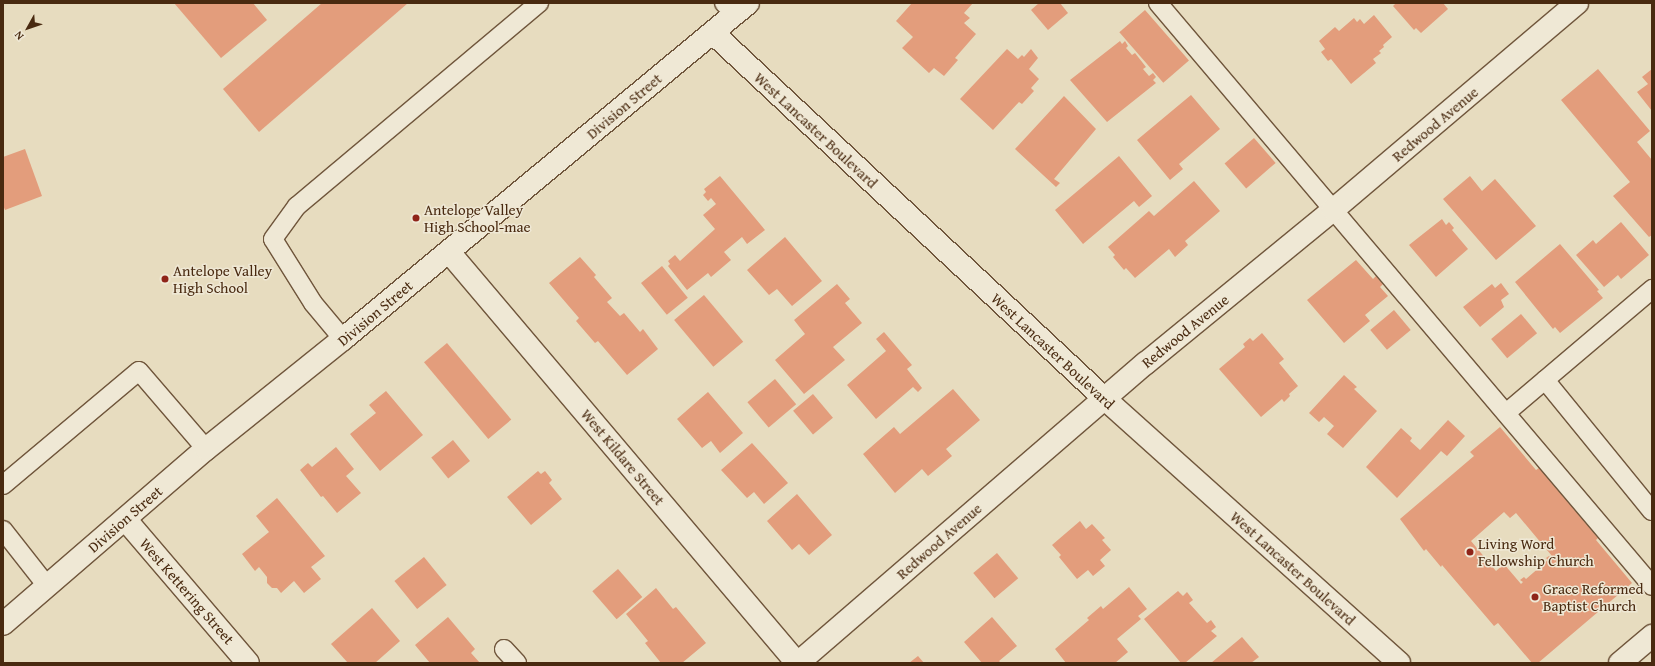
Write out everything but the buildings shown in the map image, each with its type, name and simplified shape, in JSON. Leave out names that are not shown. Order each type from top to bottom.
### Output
[{"type":"street","name":"Redwood Avenue","points":[[797,663],[1158,352],[1334,210],[1577,3]]},
{"type":"street","name":"Division Street","points":[[3,624],[206,450],[449,252],[713,32],[736,7]]},
{"type":"street","name":"West Lancaster Boulevard","points":[[713,32],[1105,399],[1399,663]]},
{"type":"street","name":"West Kildare Street","points":[[449,252],[797,663]]},
{"type":"street","name":"West Kettering Street","points":[[125,519],[248,663]]},
{"type":"street","points":[[1620,663],[1652,636]]},
{"type":"lane","points":[[343,339],[313,303],[273,239],[297,206],[539,3]]},
{"type":"lane","points":[[1158,3],[1652,586]]},
{"type":"lane","points":[[1506,413],[1652,289]]},
{"type":"lane","points":[[3,485],[139,371],[206,450]]},
{"type":"lane","points":[[1545,380],[1652,511]]},
{"type":"lane","points":[[3,530],[47,586]]},
{"type":"lane","points":[[504,649],[517,663]]},
{"type":"place","name":"Antelope Valley High School-mae","points":[[416,218]]},
{"type":"place","name":"Antelope Valley High School","points":[[165,279]]},
{"type":"place","name":"Living Word Fellowship Church","points":[[1470,552]]},
{"type":"place","name":"Grace Reformed Baptist Church","points":[[1535,597]]}]
